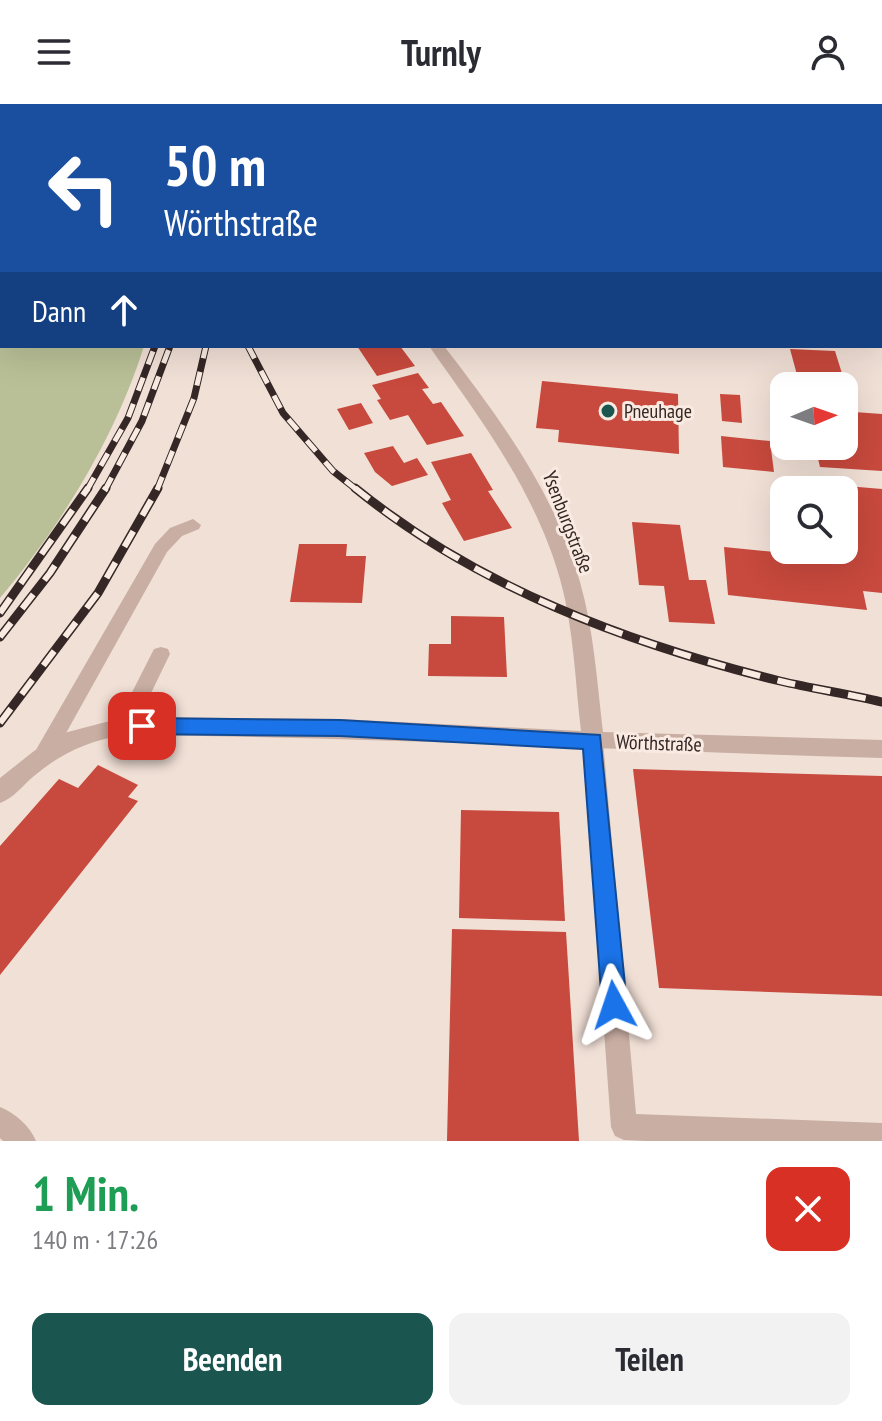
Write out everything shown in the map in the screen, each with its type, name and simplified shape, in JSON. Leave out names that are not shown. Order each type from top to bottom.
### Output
[{"type":"street","name":"Ysenburgstraße","points":[[438,348],[500,430],[534,488],[554,536],[578,617],[593,741]]},
{"type":"street","name":"Wörthstraße","points":[[0,793],[44,754],[86,732],[125,726],[340,728],[593,741],[882,749]]},
{"type":"lane","points":[[44,754],[161,548],[176,532],[193,525]]},
{"type":"lane","points":[[125,726],[161,654]]},
{"type":"lane","points":[[593,741],[625,1134],[882,1136]]},
{"type":"lane","points":[[0,1120],[23,1141]]},
{"type":"green space","points":[[0,348],[143,348],[118,413],[84,479],[44,541],[0,598]]},
{"type":"building","points":[[358,348],[402,348],[415,366],[377,376]]},
{"type":"building","points":[[790,349],[835,351],[842,372],[796,372]]},
{"type":"building","points":[[418,373],[429,388],[422,389],[433,404],[441,402],[464,436],[427,445],[408,415],[390,420],[377,400],[381,399],[372,385]]},
{"type":"building","name":"Pneuhage","points":[[542,381],[678,394],[679,454],[558,442],[559,430],[536,428]]},
{"type":"building","points":[[720,394],[740,395],[742,423],[722,421]]},
{"type":"building","points":[[361,403],[373,423],[349,430],[337,409]]},
{"type":"building","points":[[858,412],[882,414],[882,471],[820,467],[818,460],[858,460]]},
{"type":"building","points":[[721,436],[770,441],[770,460],[774,472],[723,467]]},
{"type":"building","points":[[393,446],[404,463],[417,458],[428,475],[392,486],[375,472],[364,453]]},
{"type":"building","points":[[471,453],[493,490],[488,491],[512,528],[464,541],[442,503],[451,500],[431,462]]},
{"type":"building","points":[[858,487],[882,489],[882,593],[863,591],[867,610],[728,595],[724,547],[770,551],[770,564],[858,564]]},
{"type":"building","points":[[632,522],[680,525],[689,580],[706,580],[715,624],[669,622],[664,586],[639,585]]},
{"type":"building","points":[[299,544],[347,544],[346,556],[366,556],[362,603],[290,602]]},
{"type":"building","points":[[451,616],[504,617],[507,677],[428,676],[429,644],[451,644]]},
{"type":"building","points":[[98,765],[138,785],[128,797],[138,801],[0,975],[0,846],[59,779],[78,788]]},
{"type":"building","points":[[633,769],[882,776],[882,996],[659,988]]},
{"type":"building","points":[[461,810],[559,812],[565,921],[459,918]]},
{"type":"building","points":[[452,929],[566,932],[579,1141],[447,1141]]},
{"type":"railway","points":[[87,490],[128,418],[154,348]]},
{"type":"railway","points":[[105,490],[142,421],[169,348]]},
{"type":"railway","points":[[157,489],[194,398],[206,348]]},
{"type":"railway","points":[[249,348],[283,413],[333,471],[357,490]]},
{"type":"railway","points":[[0,613],[88,488]]},
{"type":"railway","points":[[0,637],[50,573],[106,488]]},
{"type":"railway","points":[[355,488],[452,555],[503,583],[611,630],[723,666],[882,702]]},
{"type":"railway","points":[[0,723],[98,593],[157,489]]},
{"type":"place","name":"Pneuhage","points":[[608,411]]},
{"type":"route","points":[[142,726],[340,728],[593,741],[614,1005]]}]
